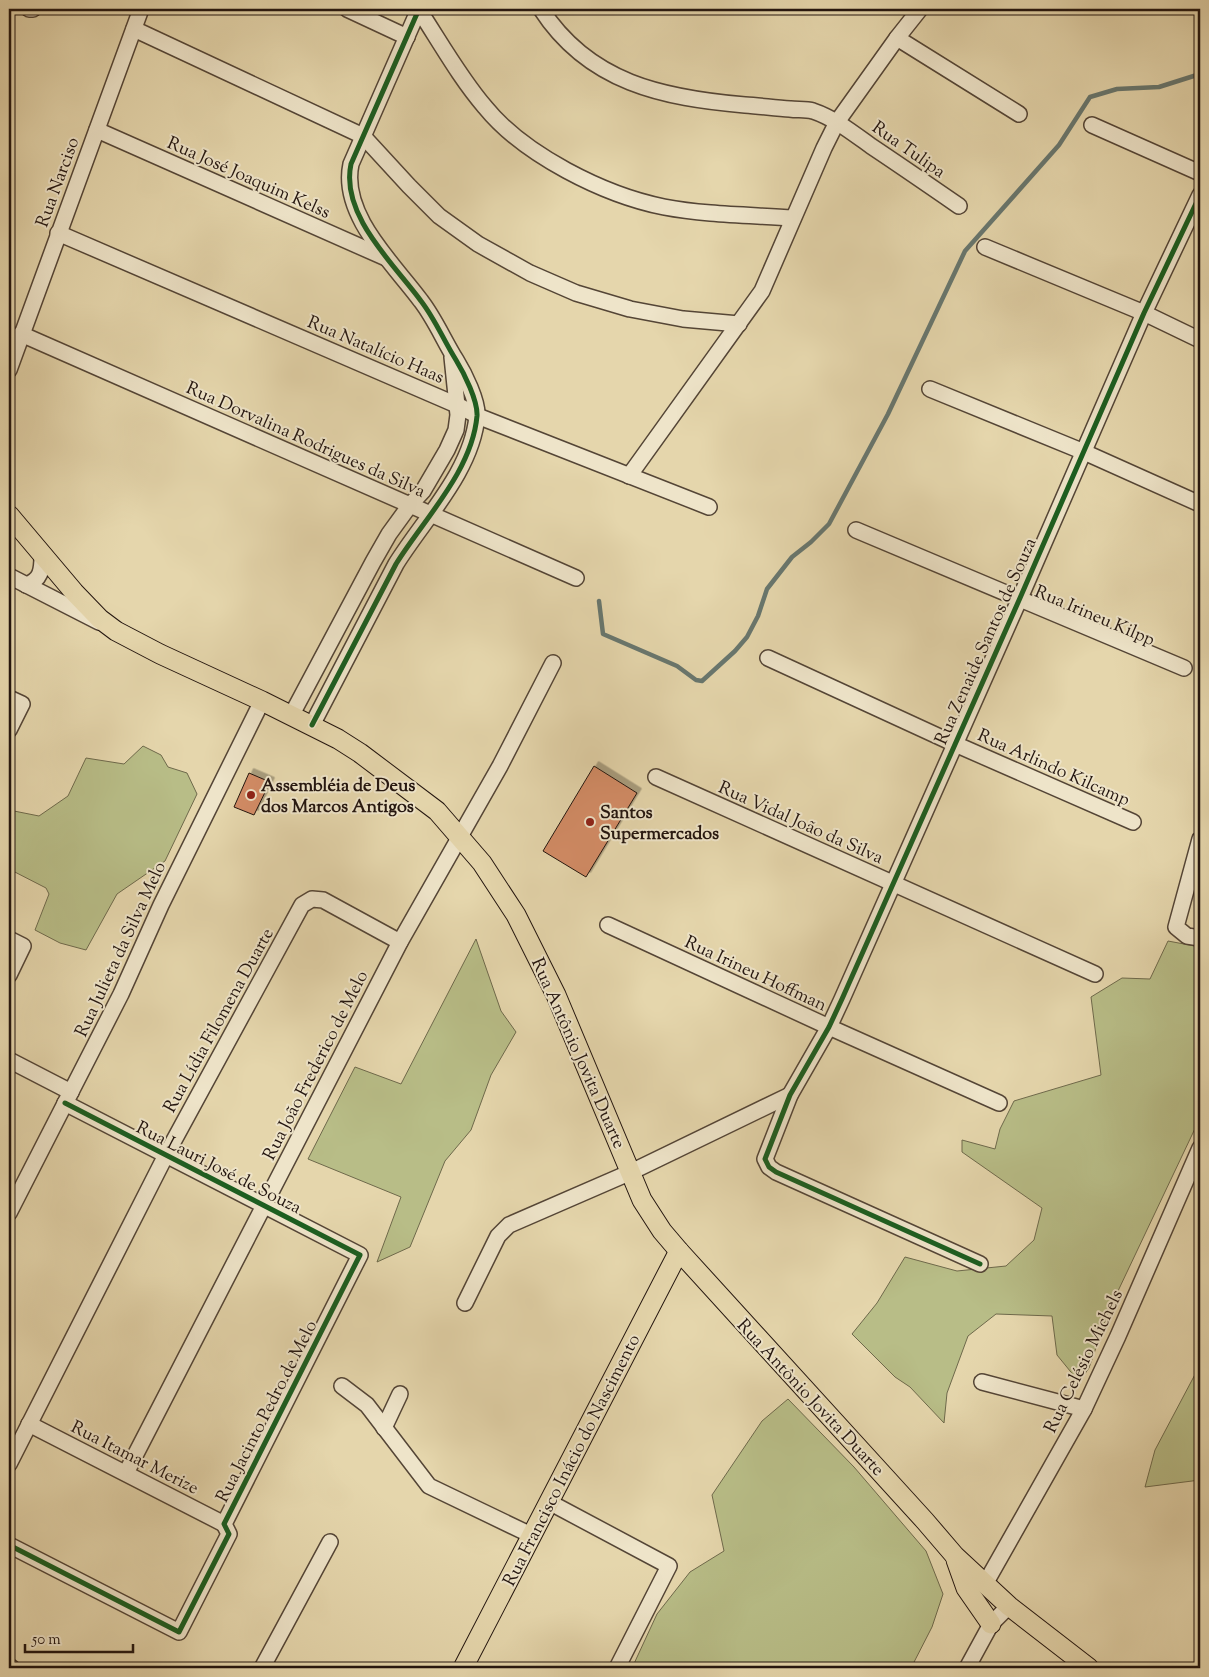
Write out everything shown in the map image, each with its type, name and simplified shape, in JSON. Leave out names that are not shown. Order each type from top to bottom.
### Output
[{"type":"main road","name":"Rua Antônio Jovita Duarte","points":[[9,515],[42,556],[100,619],[116,631],[160,654],[312,725],[360,752],[436,811],[482,863],[516,915],[556,995],[642,1200],[652,1217],[679,1252],[955,1556],[1009,1606],[1089,1668]]},
{"type":"main road","name":"Rua Francisco Inácio do Nascimento","points":[[463,1668],[679,1252]]},
{"type":"main road","points":[[955,1556],[966,1588],[991,1624]]},
{"type":"street","name":"Rua Narciso","points":[[9,370],[142,9]]},
{"type":"street","points":[[346,9],[407,37]]},
{"type":"street","points":[[312,725],[396,564],[412,539],[441,502],[466,454],[477,416],[469,384],[452,353],[423,303],[387,259],[366,227],[351,194],[350,172],[363,136],[419,9]]},
{"type":"street","points":[[419,9],[484,107],[522,143],[560,166],[615,192],[657,205],[692,211],[793,218]]},
{"type":"street","name":"Rua Tulipa","points":[[541,9],[552,26],[567,43],[580,54],[621,78],[641,86],[704,101],[812,111],[837,122],[959,206]]},
{"type":"street","points":[[629,476],[762,291],[837,122],[920,9]]},
{"type":"street","points":[[134,29],[363,136],[439,216],[478,244],[530,273],[576,293],[630,310],[683,319],[739,324]]},
{"type":"street","points":[[897,38],[1019,114]]},
{"type":"street","points":[[1092,125],[1200,173]]},
{"type":"street","name":"Rua José Joaquim Kelss","points":[[96,130],[387,259]]},
{"type":"street","name":"Rua Zenaide Santos de Souza","points":[[980,1264],[776,1172],[764,1159],[790,1095],[829,1027],[1020,598],[1144,313],[1200,195]]},
{"type":"street","name":"Rua Natalício Haas","points":[[58,233],[456,404],[477,416],[709,507]]},
{"type":"street","points":[[985,247],[1144,313],[1200,340]]},
{"type":"street","name":"Rua Dorvalina Rodrigues da Silva","points":[[21,334],[576,578]]},
{"type":"street","points":[[292,716],[389,534],[422,491],[447,450],[456,430],[458,415],[452,353]]},
{"type":"street","points":[[930,389],[1084,452],[1200,504]]},
{"type":"street","name":"Rua Irineu Kilpp","points":[[856,530],[1184,668]]},
{"type":"street","points":[[26,585],[33,582],[41,573],[42,556]]},
{"type":"street","points":[[9,576],[116,631]]},
{"type":"street","name":"Rua Arlindo Kilcamp","points":[[768,658],[955,744],[1134,822]]},
{"type":"street","name":"Rua João Frederico de Melo","points":[[126,1473],[400,942],[500,766],[553,663]]},
{"type":"street","points":[[9,730],[15,701]]},
{"type":"street","name":"Rua Julieta da Silva Melo","points":[[9,1213],[130,977],[161,905],[262,701]]},
{"type":"street","name":"Rua Vidal João da Silva","points":[[656,777],[1094,974]]},
{"type":"street","points":[[1200,839],[1176,927],[1187,936],[1200,938]]},
{"type":"street","name":"Rua Lídia Filomena Duarte","points":[[9,1464],[166,1155],[302,905],[312,899],[323,900],[400,942]]},
{"type":"street","name":"Rua Irineu Hoffman","points":[[608,925],[999,1103]]},
{"type":"street","points":[[9,939],[23,946],[9,975]]},
{"type":"street","name":"Rua Lauri José de Souza","points":[[9,1060],[166,1155],[360,1255]]},
{"type":"street","points":[[464,1303],[498,1236],[509,1225],[631,1172],[790,1095]]},
{"type":"street","name":"Rua Celésio Michels","points":[[985,1584],[1084,1409],[1122,1328],[1200,1148]]},
{"type":"street","name":"Rua Jacinto Pedro de Melo","points":[[9,1545],[179,1632],[229,1534],[224,1524],[360,1255]]},
{"type":"street","points":[[982,1382],[1084,1409]]},
{"type":"street","points":[[342,1386],[367,1405],[428,1486],[532,1535]]},
{"type":"street","points":[[384,1428],[400,1394]]},
{"type":"street","name":"Rua Itamar Merize","points":[[29,1424],[224,1524]]},
{"type":"street","points":[[549,1502],[669,1566],[617,1668]]},
{"type":"street","points":[[262,1668],[330,1542]]},
{"type":"street","points":[[967,1668],[991,1624],[1009,1606]]},
{"type":"green space","points":[[143,746],[161,755],[168,767],[187,773],[197,794],[165,861],[117,894],[86,950],[60,943],[35,930],[49,894],[46,888],[9,869],[9,810],[39,816],[68,796],[86,758],[124,764]]},
{"type":"green space","points":[[476,939],[501,1011],[516,1032],[491,1075],[471,1130],[445,1161],[410,1247],[377,1262],[401,1197],[308,1159],[355,1067],[401,1084]]},
{"type":"green space","points":[[1168,941],[1200,947],[1200,1118],[1109,1310],[1089,1368],[1079,1382],[1057,1355],[1052,1316],[996,1314],[968,1336],[947,1393],[944,1423],[910,1387],[895,1377],[852,1334],[877,1303],[905,1257],[957,1271],[1006,1266],[1034,1240],[1042,1208],[962,1152],[962,1140],[995,1149],[1000,1129],[1014,1101],[1101,1075],[1091,997],[1122,978],[1150,979]]},
{"type":"green space","points":[[1200,1365],[1200,1480],[1145,1487],[1155,1450]]},
{"type":"green space","points":[[788,1399],[854,1467],[926,1551],[943,1594],[932,1627],[911,1668],[632,1668],[657,1614],[690,1572],[724,1551],[712,1495],[762,1421]]},
{"type":"building","name":"Santos Supermercados","points":[[594,766],[637,793],[586,877],[543,851]]},
{"type":"building","name":"Assembléia de Deus dos Marcos Antigos","points":[[249,773],[270,782],[254,815],[234,807]]},
{"type":"waterway","points":[[599,601],[603,634],[677,666],[696,680],[702,681],[735,651],[747,637],[758,616],[767,589],[792,557],[829,524],[888,414],[965,251],[1059,145],[1090,97],[1117,89],[1159,87],[1200,74]]},
{"type":"cycle path","points":[[312,725],[396,564],[457,475],[473,436],[477,416],[473,395],[459,366],[426,308],[384,255],[361,220],[354,202],[350,183],[351,164],[419,9]]},
{"type":"cycle path","points":[[980,1264],[776,1172],[769,1167],[765,1159],[790,1095],[829,1027],[842,999],[1144,313],[1200,195]]},
{"type":"cycle path","points":[[9,1545],[179,1632],[229,1534],[224,1524],[360,1255],[65,1103]]},
{"type":"place","name":"Assembléia de Deus dos Marcos Antigos","points":[[251,795]]},
{"type":"place","name":"Santos Supermercados","points":[[590,822]]}]
